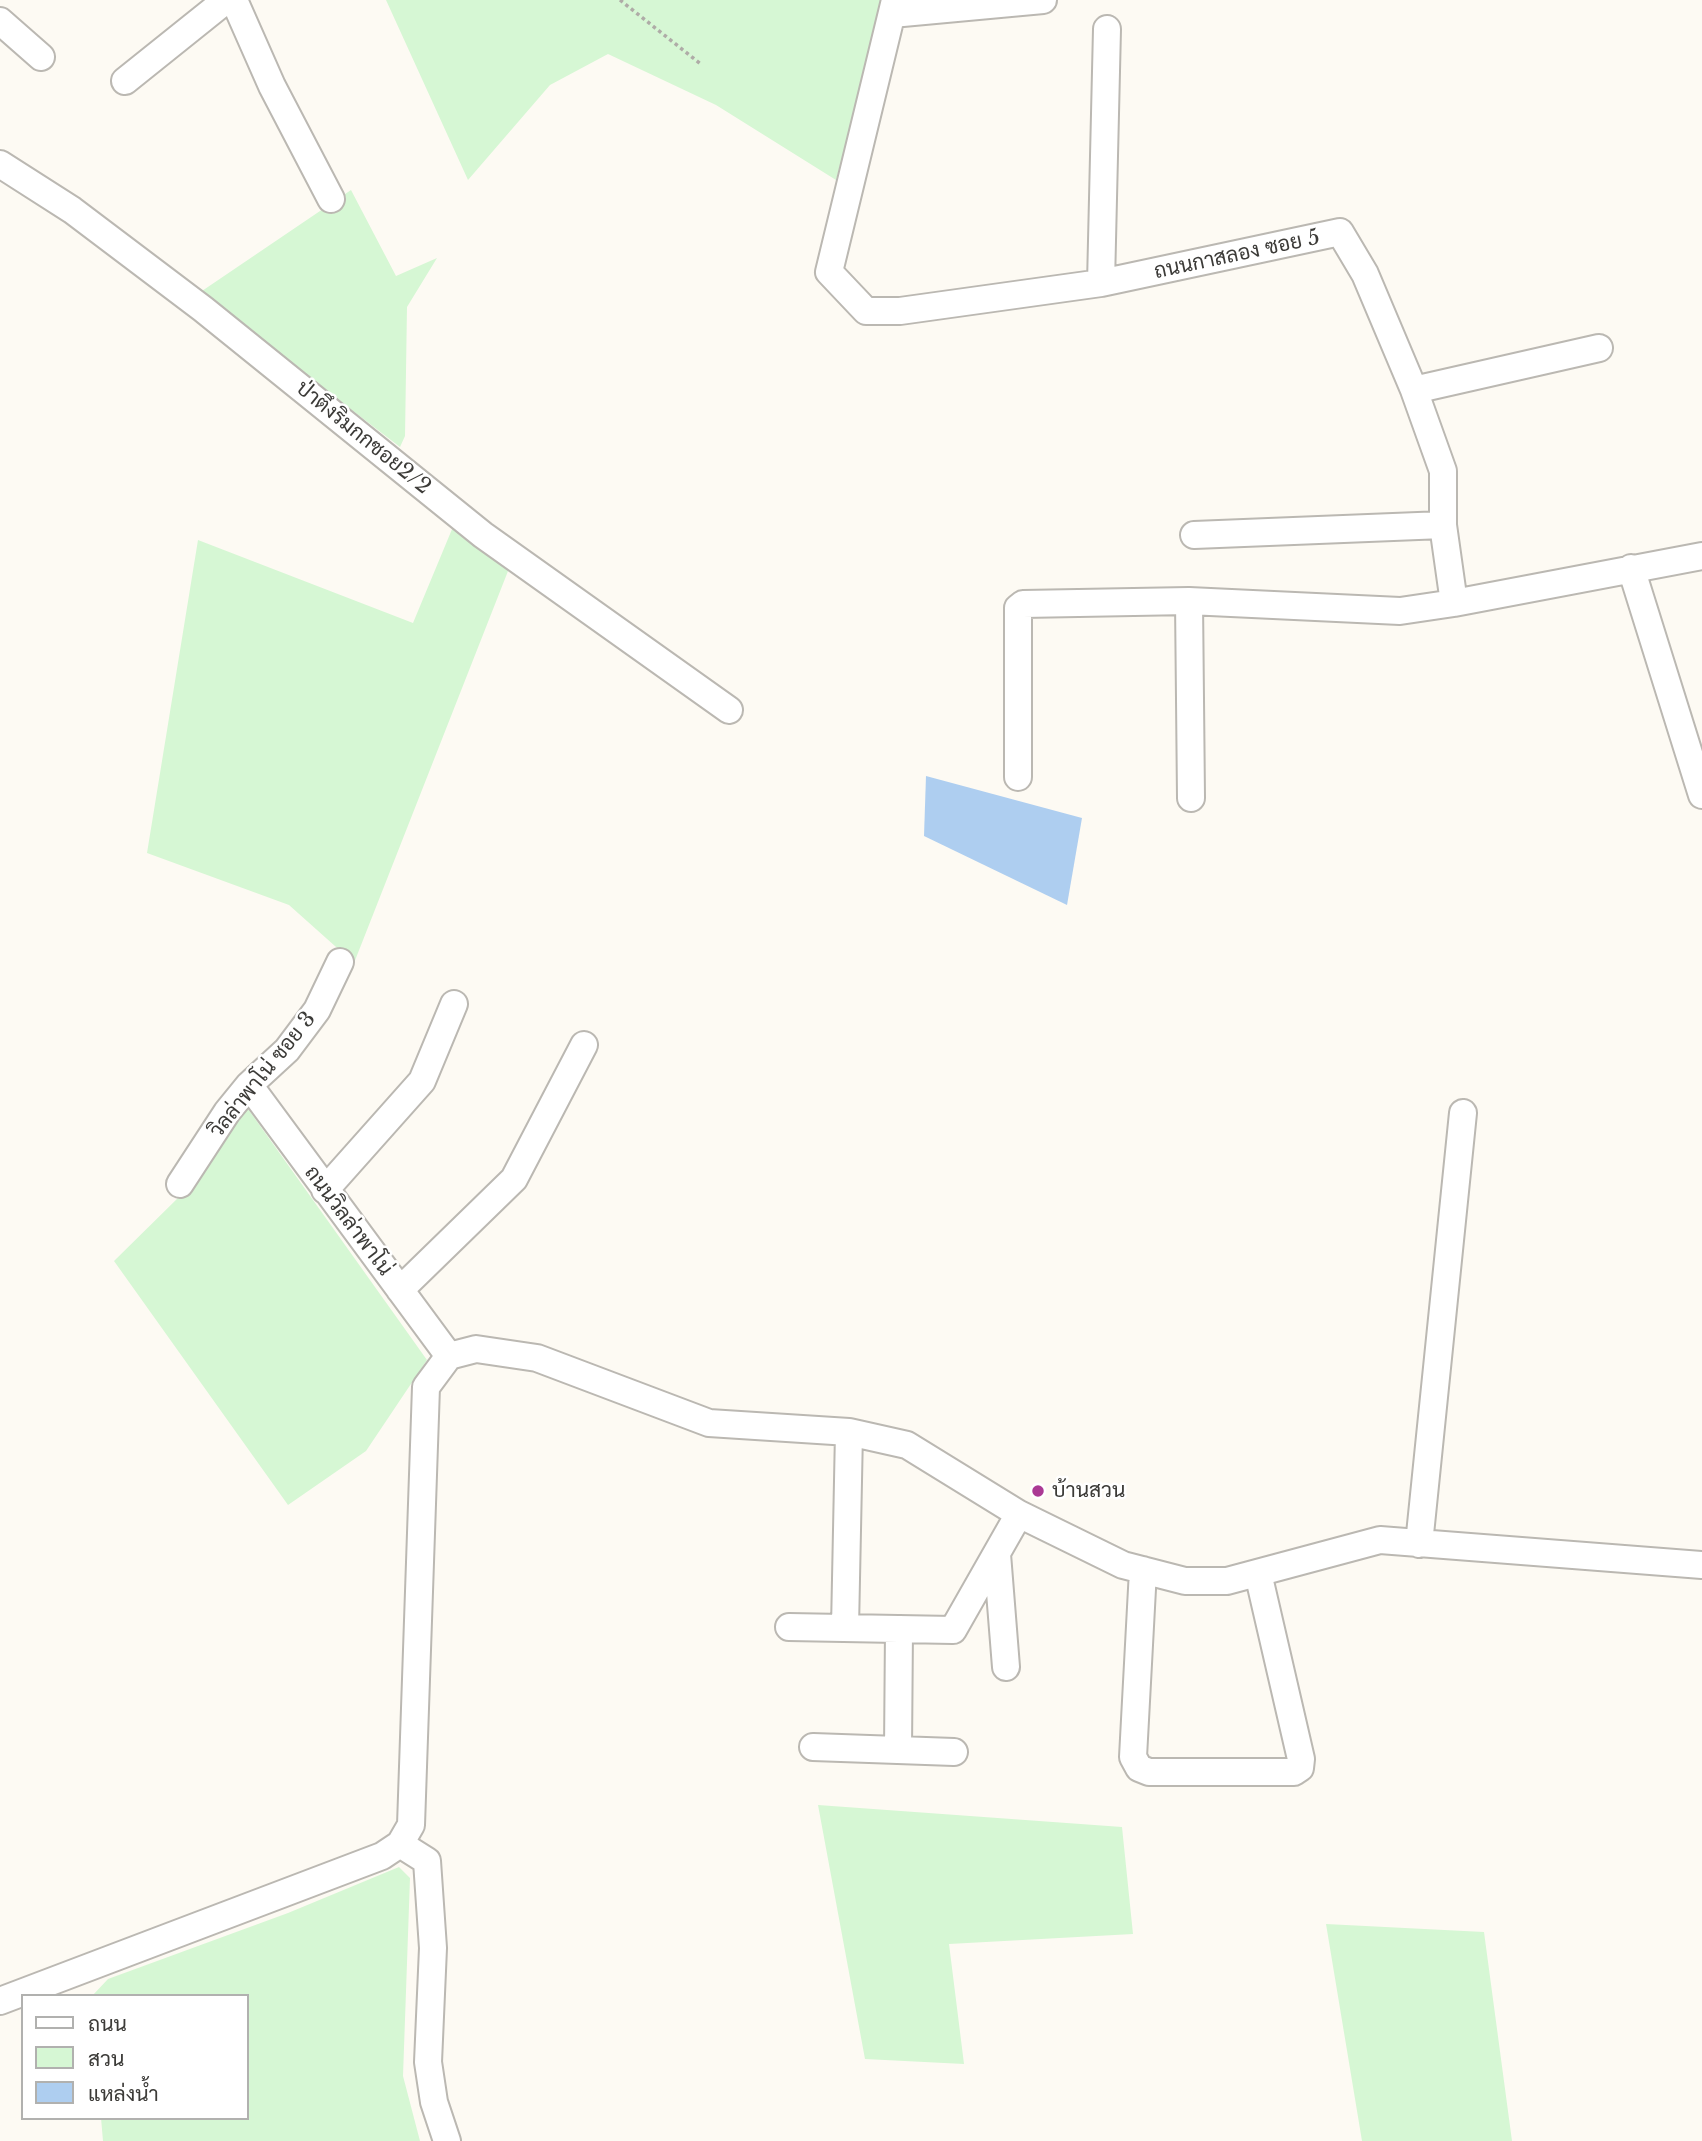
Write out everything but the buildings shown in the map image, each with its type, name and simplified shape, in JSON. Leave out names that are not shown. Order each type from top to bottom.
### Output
[{"type":"street","points":[[125,81],[226,0]]},
{"type":"street","points":[[234,0],[272,86],[331,199]]},
{"type":"street","points":[[893,7],[1042,0]]},
{"type":"street","name":"ถนนกาสลอง ซอย 5","points":[[893,7],[829,272],[866,311],[900,311],[1101,283],[1340,232],[1365,274],[1414,390],[1443,471],[1443,525],[1454,603]]},
{"type":"street","points":[[0,21],[41,57]]},
{"type":"street","points":[[1101,283],[1107,29]]},
{"type":"street","name":"ป่าตึงริมกกซอย2/2","points":[[0,164],[72,210],[204,309],[483,535],[729,710]]},
{"type":"street","points":[[1414,390],[1599,348]]},
{"type":"street","points":[[1194,536],[1443,525]]},
{"type":"street","points":[[1018,777],[1018,608],[1023,604],[1189,601],[1400,611],[1702,556]]},
{"type":"street","points":[[1631,568],[1702,795]]},
{"type":"street","points":[[1189,601],[1191,798]]},
{"type":"street","name":"วิลล่าพาโน่ ซอย 3","points":[[180,1184],[227,1112],[249,1085],[287,1050],[317,1010],[340,962]]},
{"type":"street","points":[[325,1190],[422,1081],[454,1004]]},
{"type":"street","points":[[400,1290],[513,1179],[584,1045]]},
{"type":"street","name":"ถนนวิลล่าพาโน่","points":[[249,1085],[449,1356]]},
{"type":"street","points":[[1419,1544],[1464,1113]]},
{"type":"street","points":[[0,2001],[383,1856],[400,1844],[411,1825],[426,1387],[449,1356],[476,1349],[537,1358],[709,1423],[849,1432],[907,1445],[1019,1514],[1123,1565],[1185,1581],[1227,1581],[1380,1540],[1702,1565]]},
{"type":"street","points":[[845,1628],[849,1432]]},
{"type":"street","points":[[789,1627],[953,1630],[1019,1514]]},
{"type":"street","points":[[996,1554],[1006,1667]]},
{"type":"street","points":[[1143,1570],[1133,1757],[1139,1768],[1149,1772],[1294,1772],[1300,1768],[1301,1759],[1258,1573]]},
{"type":"street","points":[[898,1750],[899,1629]]},
{"type":"street","points":[[813,1747],[954,1752]]},
{"type":"street","points":[[400,1844],[427,1861],[433,1948],[428,2062],[434,2102],[447,2141]]},
{"type":"path","points":[[620,0],[702,65]]},
{"type":"green space","points":[[386,0],[885,0],[836,180],[716,105],[608,54],[550,85],[468,180]]},
{"type":"green space","points":[[351,190],[396,276],[437,258],[407,307],[405,436],[400,447],[199,293]]},
{"type":"green space","points":[[455,522],[510,566],[354,963],[289,905],[147,853],[198,540],[413,623]]},
{"type":"green space","points":[[246,1106],[427,1360],[366,1451],[288,1505],[114,1261],[182,1194]]},
{"type":"green space","points":[[818,1805],[1122,1827],[1133,1934],[949,1944],[964,2064],[865,2059]]},
{"type":"green space","points":[[399,1867],[410,1878],[403,2076],[420,2141],[103,2141],[101,2120],[248,2120],[248,1994],[94,1994],[108,1979],[288,1913]]},
{"type":"green space","points":[[1326,1924],[1484,1932],[1512,2141],[1362,2141]]},
{"type":"water","points":[[926,776],[1082,818],[1067,905],[924,836]]},
{"type":"place","name":"บ้านสวน","points":[[1038,1491]]}]
